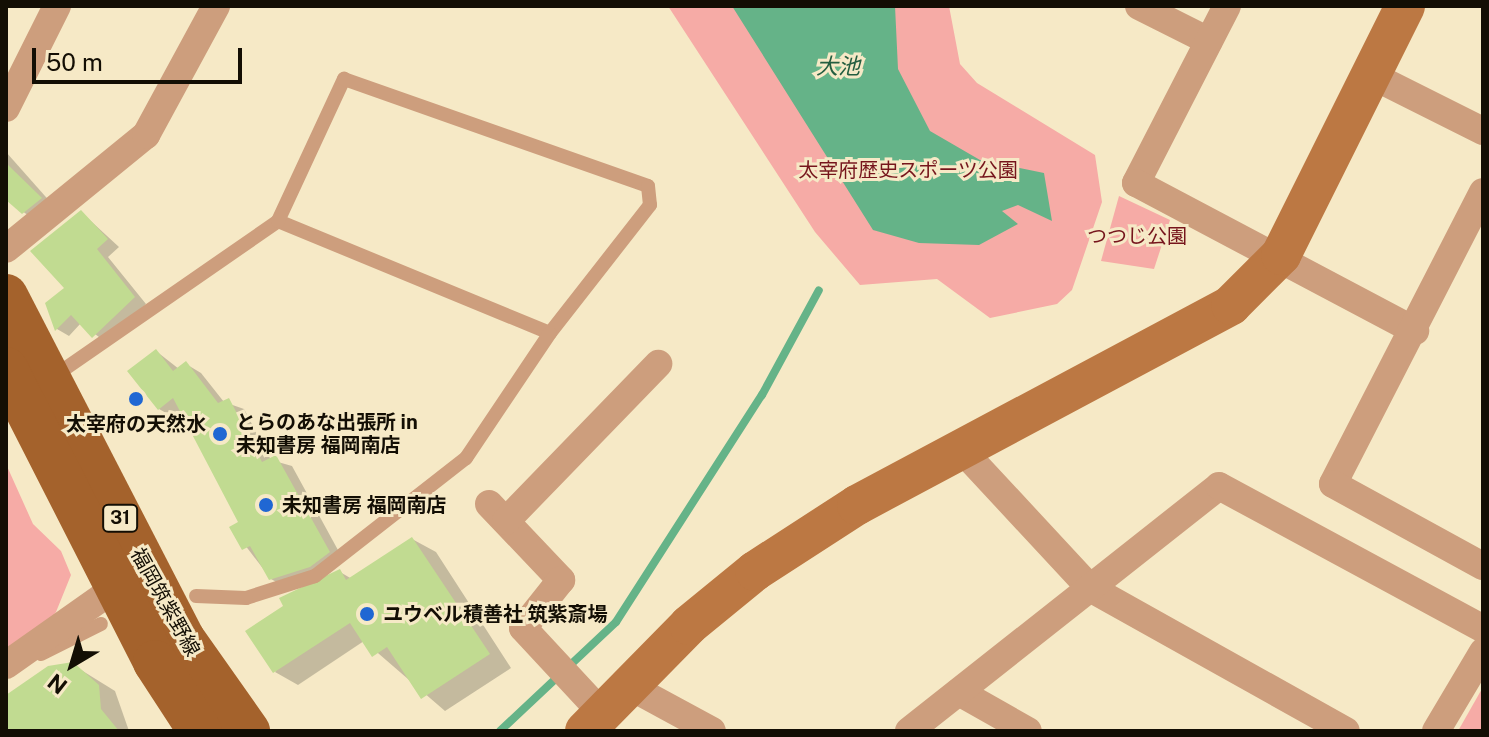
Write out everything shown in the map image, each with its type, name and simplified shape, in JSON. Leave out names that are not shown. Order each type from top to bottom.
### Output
[{"type":"main road","name":"福岡筑紫野線","points":[[6,296],[183,639],[248,731]]},
{"type":"main road","name":"福岡筑紫野線","points":[[6,369],[110,605],[200,731]]},
{"type":"street","points":[[6,108],[57,6]]},
{"type":"street","points":[[6,249],[146,135],[216,6]]},
{"type":"street","points":[[1139,6],[1209,41]]},
{"type":"street","points":[[1227,6],[1136,183],[1281,255],[1415,331]]},
{"type":"street","points":[[606,711],[689,625],[755,571],[961,449],[1231,305],[1281,255],[1405,6]]},
{"type":"street","points":[[1371,75],[1483,131]]},
{"type":"street","points":[[1483,192],[1415,331],[1333,484],[1483,566]]},
{"type":"street","points":[[658,364],[498,512],[561,580],[523,628],[606,711],[712,731]]},
{"type":"street","points":[[961,449],[1090,588],[1346,731]]},
{"type":"street","points":[[909,731],[1219,486],[1483,629]]},
{"type":"street","points":[[6,668],[110,605]]},
{"type":"street","points":[[1436,731],[1483,652]]},
{"type":"street","points":[[959,692],[1028,731]]},
{"type":"lane","points":[[50,380],[278,221],[344,79],[354,78],[648,186],[650,205],[550,333],[466,458],[333,567],[246,598],[196,596]]},
{"type":"lane","points":[[278,221],[550,333]]},
{"type":"lane","points":[[6,668],[110,605]]},
{"type":"green space","name":"太宰府歴史スポーツ公園","points":[[668,6],[949,6],[960,64],[977,83],[1095,155],[1102,202],[1072,290],[1057,304],[990,318],[937,279],[860,285],[815,232]]},
{"type":"green space","name":"つつじ公園","points":[[1119,196],[1170,220],[1154,269],[1101,261]]},
{"type":"green space","points":[[6,464],[33,524],[61,551],[71,575],[56,612],[29,645],[6,656]]},
{"type":"green space","points":[[1483,687],[1483,731],[1458,731]]},
{"type":"water","name":"大池","points":[[732,6],[895,6],[898,69],[930,131],[980,160],[1044,173],[1052,221],[1018,205],[1002,211],[1018,224],[979,245],[919,243],[873,230]]},
{"type":"building","points":[[6,163],[42,198],[22,214],[6,200]]},
{"type":"building","points":[[81,210],[108,239],[97,249],[135,297],[92,338],[71,315],[55,331],[45,303],[64,288],[30,251]]},
{"type":"building","points":[[156,349],[173,371],[186,361],[218,403],[229,398],[262,462],[276,455],[330,552],[310,567],[269,580],[250,546],[242,550],[229,527],[238,522],[173,398],[158,410],[127,371]]},
{"type":"building","name":"ユウベル積善社 筑紫斎場","points":[[412,537],[490,654],[421,699],[387,647],[372,657],[350,623],[273,673],[245,631],[283,606],[279,598],[340,569],[346,580]]},
{"type":"building","points":[[73,662],[99,685],[101,709],[119,731],[6,731],[6,695],[48,666]]},
{"type":"waterway","points":[[500,731],[616,622],[762,395],[819,290]]},
{"type":"place","name":"太宰府の天然水","points":[[136,399]]},
{"type":"place","name":"とらのあな出張所 in 未知書房 福岡南店","points":[[220,434]]},
{"type":"place","name":"未知書房 福岡南店","points":[[266,505]]},
{"type":"place","name":"ユウベル積善社 筑紫斎場","points":[[367,614]]}]
